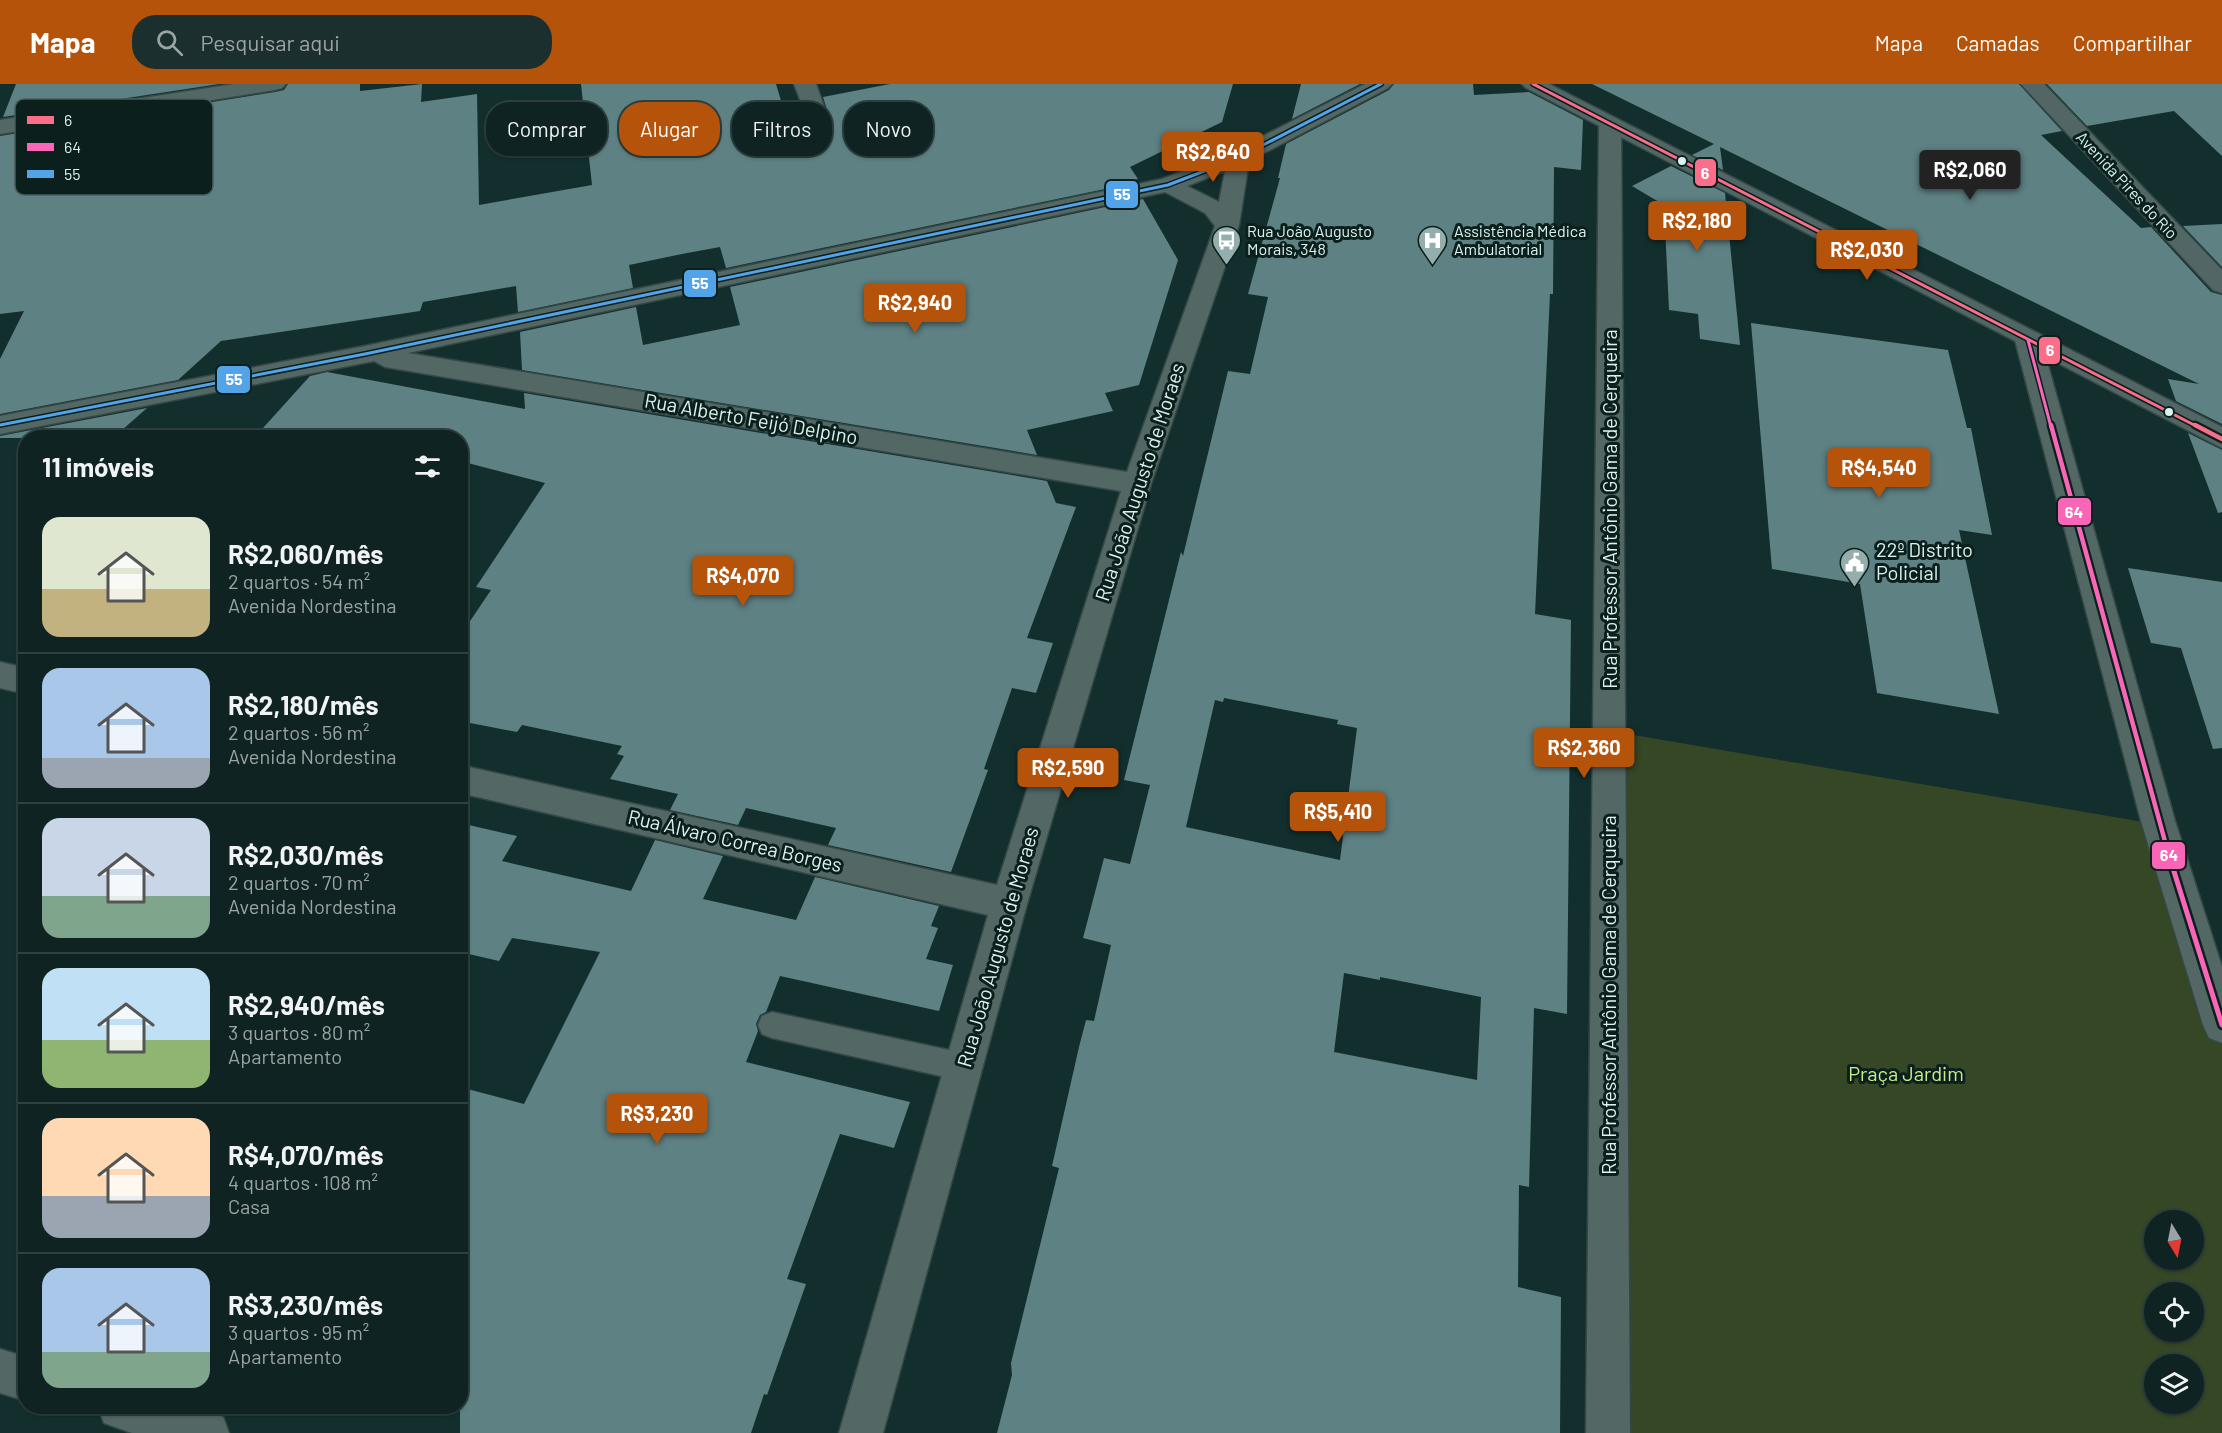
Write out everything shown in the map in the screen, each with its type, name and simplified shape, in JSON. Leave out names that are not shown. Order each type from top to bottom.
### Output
[{"type":"main road","points":[[1533,84],[2222,439]]},
{"type":"main road","name":"Avenida Pires do Rio","points":[[2032,84],[2222,285]]},
{"type":"street","points":[[179,99],[275,84]]},
{"type":"street","points":[[805,84],[812,102]]},
{"type":"street","points":[[0,425],[365,354],[1168,185],[1238,158],[1381,84]]},
{"type":"street","points":[[0,127],[15,125]]},
{"type":"street","name":"Rua Professor Antônio Gama de Cerqueira","points":[[1608,1433],[1610,125]]},
{"type":"street","name":"Rua João Augusto de Moraes","points":[[861,1433],[1009,904],[1137,484],[1227,225],[1238,158]]},
{"type":"street","points":[[1168,185],[1213,208],[1227,225]]},
{"type":"street","points":[[2028,340],[2158,821],[2222,1025]]},
{"type":"street","name":"Rua Alberto Feijó Delpino","points":[[365,354],[1137,484]]},
{"type":"street","points":[[0,675],[18,679]]},
{"type":"street","name":"Rua Álvaro Correa Borges","points":[[468,781],[1009,904]]},
{"type":"street","points":[[0,1371],[18,1377]]},
{"type":"street","points":[[143,1414],[207,1433]]},
{"type":"lane","points":[[772,1024],[963,1067]]},
{"type":"green space","name":"Praça Jardim","points":[[1616,732],[2155,824],[2222,1037],[2222,1433],[1621,1433]]},
{"type":"building","points":[[16,84],[219,84],[121,99],[15,99],[15,115],[3,117]]},
{"type":"building","points":[[288,84],[360,84],[360,91],[422,84],[421,102],[477,94],[479,205],[592,185],[589,156],[607,156],[607,102],[583,102],[581,84],[776,84],[781,102],[732,102],[732,156],[832,156],[832,102],[825,102],[823,97],[890,84],[1233,84],[1222,122],[1130,167],[1138,179],[1133,180],[1134,183],[726,268],[720,247],[629,265],[633,288],[518,312],[516,286],[423,302],[420,311],[221,341],[178,380],[0,414],[0,359],[24,311],[0,314],[0,136],[15,134],[15,195],[213,195],[213,102],[284,90]]},
{"type":"building","points":[[1301,84],[1360,84],[1292,119]]},
{"type":"building","points":[[1394,84],[1473,84],[1474,95],[1529,92],[1583,120],[1581,170],[1554,167],[1553,294],[1550,294],[1535,614],[1571,620],[1567,1014],[1534,1008],[1529,1187],[1519,1185],[1518,1287],[1561,1297],[1560,1433],[997,1433],[1012,1375],[1011,1363],[1059,1168],[1052,1166],[1079,1047],[1086,1020],[1094,1021],[1111,945],[1083,938],[1104,858],[1130,864],[1150,785],[1124,780],[1181,552],[1183,556],[1228,371],[1250,374],[1268,297],[1248,294],[1280,178],[1278,178],[1286,144],[1389,90]],"holes":[[[1224,698],[1338,720],[1337,724],[1357,728],[1340,860],[1186,827],[1215,700],[1223,702]],[[1344,973],[1380,980],[1380,977],[1481,997],[1477,1080],[1334,1052]]]},
{"type":"building","points":[[1592,84],[2019,84],[2062,131],[2041,135],[2141,228],[2151,227],[2211,292],[2222,295],[2222,424],[2176,401],[2168,379],[2199,384],[1720,147],[1723,170],[1692,155],[1714,144]]},
{"type":"building","points":[[2047,84],[2222,84],[2222,156],[2174,111],[2087,126]]},
{"type":"building","points":[[1671,166],[1725,193],[1740,345],[1700,339],[1698,314],[1669,310],[1664,205],[1632,186]]},
{"type":"building","points":[[1143,199],[1178,260],[1139,385],[1105,393],[1113,411],[1027,430],[1037,455],[522,370],[520,332],[636,307],[643,345],[740,325],[730,287]]},
{"type":"building","points":[[2222,224],[2222,267],[2183,226]]},
{"type":"building","points":[[1751,323],[1948,350],[1967,428],[1971,428],[1992,535],[1959,530],[1999,714],[1877,693],[1860,584],[1772,569]]},
{"type":"building","points":[[327,372],[525,409],[524,393],[1047,481],[1056,503],[1076,507],[1027,638],[1053,643],[1036,693],[1012,688],[984,769],[988,770],[951,872],[828,845],[836,828],[746,808],[738,825],[670,810],[678,794],[610,779],[624,756],[617,754],[622,746],[522,725],[517,732],[468,723],[468,624],[491,590],[476,587],[545,483],[468,463],[468,430],[261,430],[310,376]]},
{"type":"building","points":[[147,408],[122,430],[32,430]]},
{"type":"building","points":[[18,433],[18,438],[0,438],[0,436]]},
{"type":"building","points":[[2188,433],[2222,450],[2222,512],[2218,513]]},
{"type":"building","points":[[2128,568],[2222,582],[2222,748],[2213,749],[2181,648],[2151,643]]},
{"type":"building","points":[[468,825],[517,836],[502,861],[631,891],[655,840],[723,856],[703,899],[796,920],[815,877],[939,906],[931,926],[938,928],[926,959],[953,965],[939,1011],[780,976],[766,1012],[760,1015],[756,1024],[758,1031],[746,1062],[910,1102],[894,1148],[840,1134],[787,1279],[806,1284],[767,1395],[764,1394],[751,1433],[460,1433],[460,1414],[468,1414],[468,1089],[524,1104],[600,952],[512,938],[499,961],[468,954]]},
{"type":"transit line","name":"55","points":[[0,425],[365,354],[1168,185],[1238,158],[1381,84]]},
{"type":"transit line","name":"6","points":[[1533,84],[2222,439]]},
{"type":"transit line","name":"64","points":[[2028,340],[2158,821],[2222,1025]]},
{"type":"place","name":"Rua João Augusto Morais, 348","points":[[1226,266]]},
{"type":"place","name":"Assistência Médica Ambulatorial","points":[[1433,266]]},
{"type":"place","name":"22º Distrito Policial","points":[[1855,588]]}]
